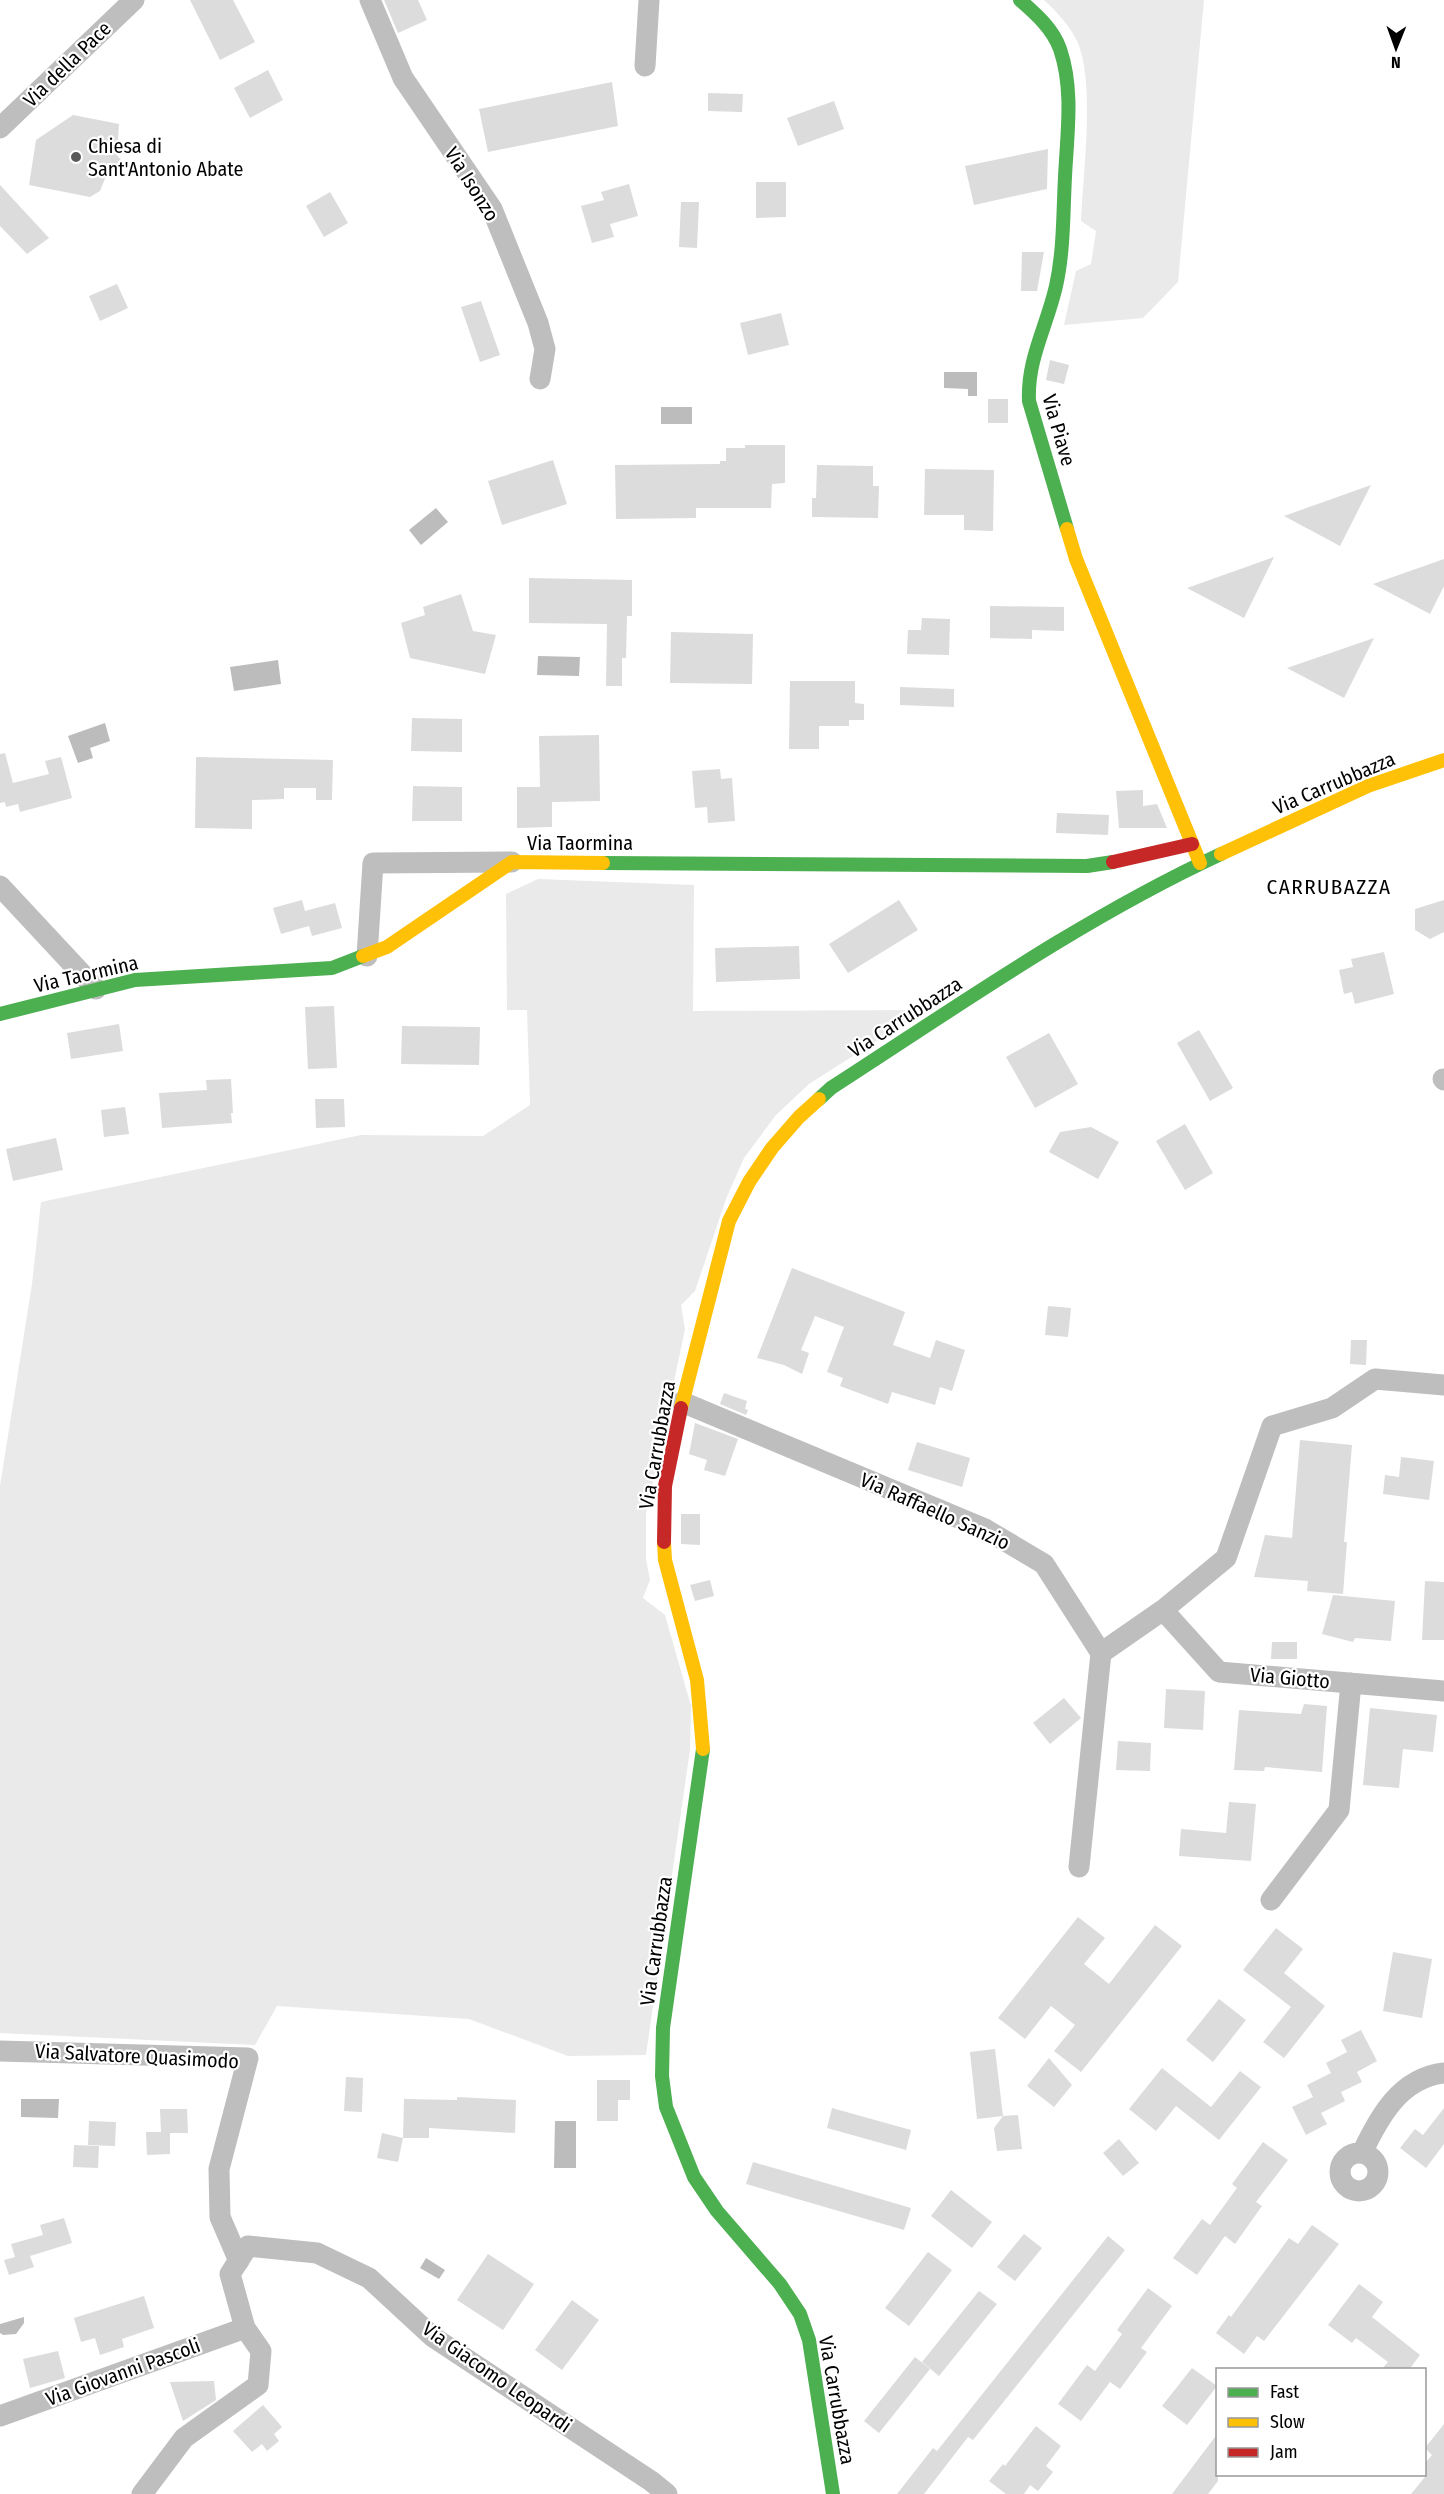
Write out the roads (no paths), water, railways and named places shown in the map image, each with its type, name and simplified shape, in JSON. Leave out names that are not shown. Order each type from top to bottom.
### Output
[{"type":"main road","name":"Via Piave","points":[[1020,0],[1046,25],[1060,47],[1069,93],[1062,251],[1056,288],[1029,367],[1027,382],[1029,400],[1076,559],[1200,864]]},
{"type":"main road","name":"Via Carrubbazza","points":[[833,2494],[809,2340],[800,2314],[780,2284],[717,2211],[694,2177],[666,2107],[662,2076],[663,2028],[704,1742],[697,1680],[665,1560],[663,1520],[665,1486],[682,1402],[729,1221],[749,1182],[772,1148],[799,1117],[831,1088],[1041,953],[1127,902],[1200,864],[1368,786],[1444,760]]},
{"type":"main road","name":"Via Taormina","points":[[0,1014],[135,980],[332,968],[387,947],[512,862],[1087,866],[1142,857],[1192,844]]},
{"type":"street","name":"Via della Pace","points":[[0,128],[134,0]]},
{"type":"street","name":"Via Isonzo","points":[[370,0],[403,78],[492,209],[538,323],[545,349],[540,379]]},
{"type":"street","points":[[645,66],[649,0]]},
{"type":"street","points":[[367,956],[373,863],[512,862]]},
{"type":"street","points":[[0,886],[96,989]]},
{"type":"street","points":[[1079,1867],[1101,1653],[1163,1610],[1226,1558],[1272,1426],[1332,1408],[1375,1379],[1444,1385]]},
{"type":"street","name":"Via Raffaello Sanzio","points":[[682,1402],[985,1529],[1034,1558],[1044,1564],[1101,1653]]},
{"type":"street","name":"Via Giotto","points":[[1163,1610],[1219,1672],[1444,1691]]},
{"type":"street","points":[[1271,1900],[1339,1810],[1351,1683]]},
{"type":"street","name":"Via Salvatore Quasimodo","points":[[0,2051],[248,2058],[219,2169],[220,2217],[239,2261]]},
{"type":"street","points":[[1362,2153],[1378,2120],[1399,2093],[1417,2081],[1434,2074],[1444,2073]]},
{"type":"street","name":"Via Giacomo Leopardi","points":[[239,2261],[248,2246],[317,2253],[369,2278],[434,2337],[651,2481],[667,2494]]},
{"type":"street","points":[[141,2494],[184,2438],[258,2385],[261,2351],[245,2328],[230,2274],[239,2261]]},
{"type":"street","name":"Via Giovanni Pascoli","points":[[0,2415],[245,2328]]},
{"type":"place","name":"Chiesa di Sant'Antonio Abate","points":[[76,157]]},
{"type":"district","name":"CARRUBAZZA","points":[[1329,887]]}]
